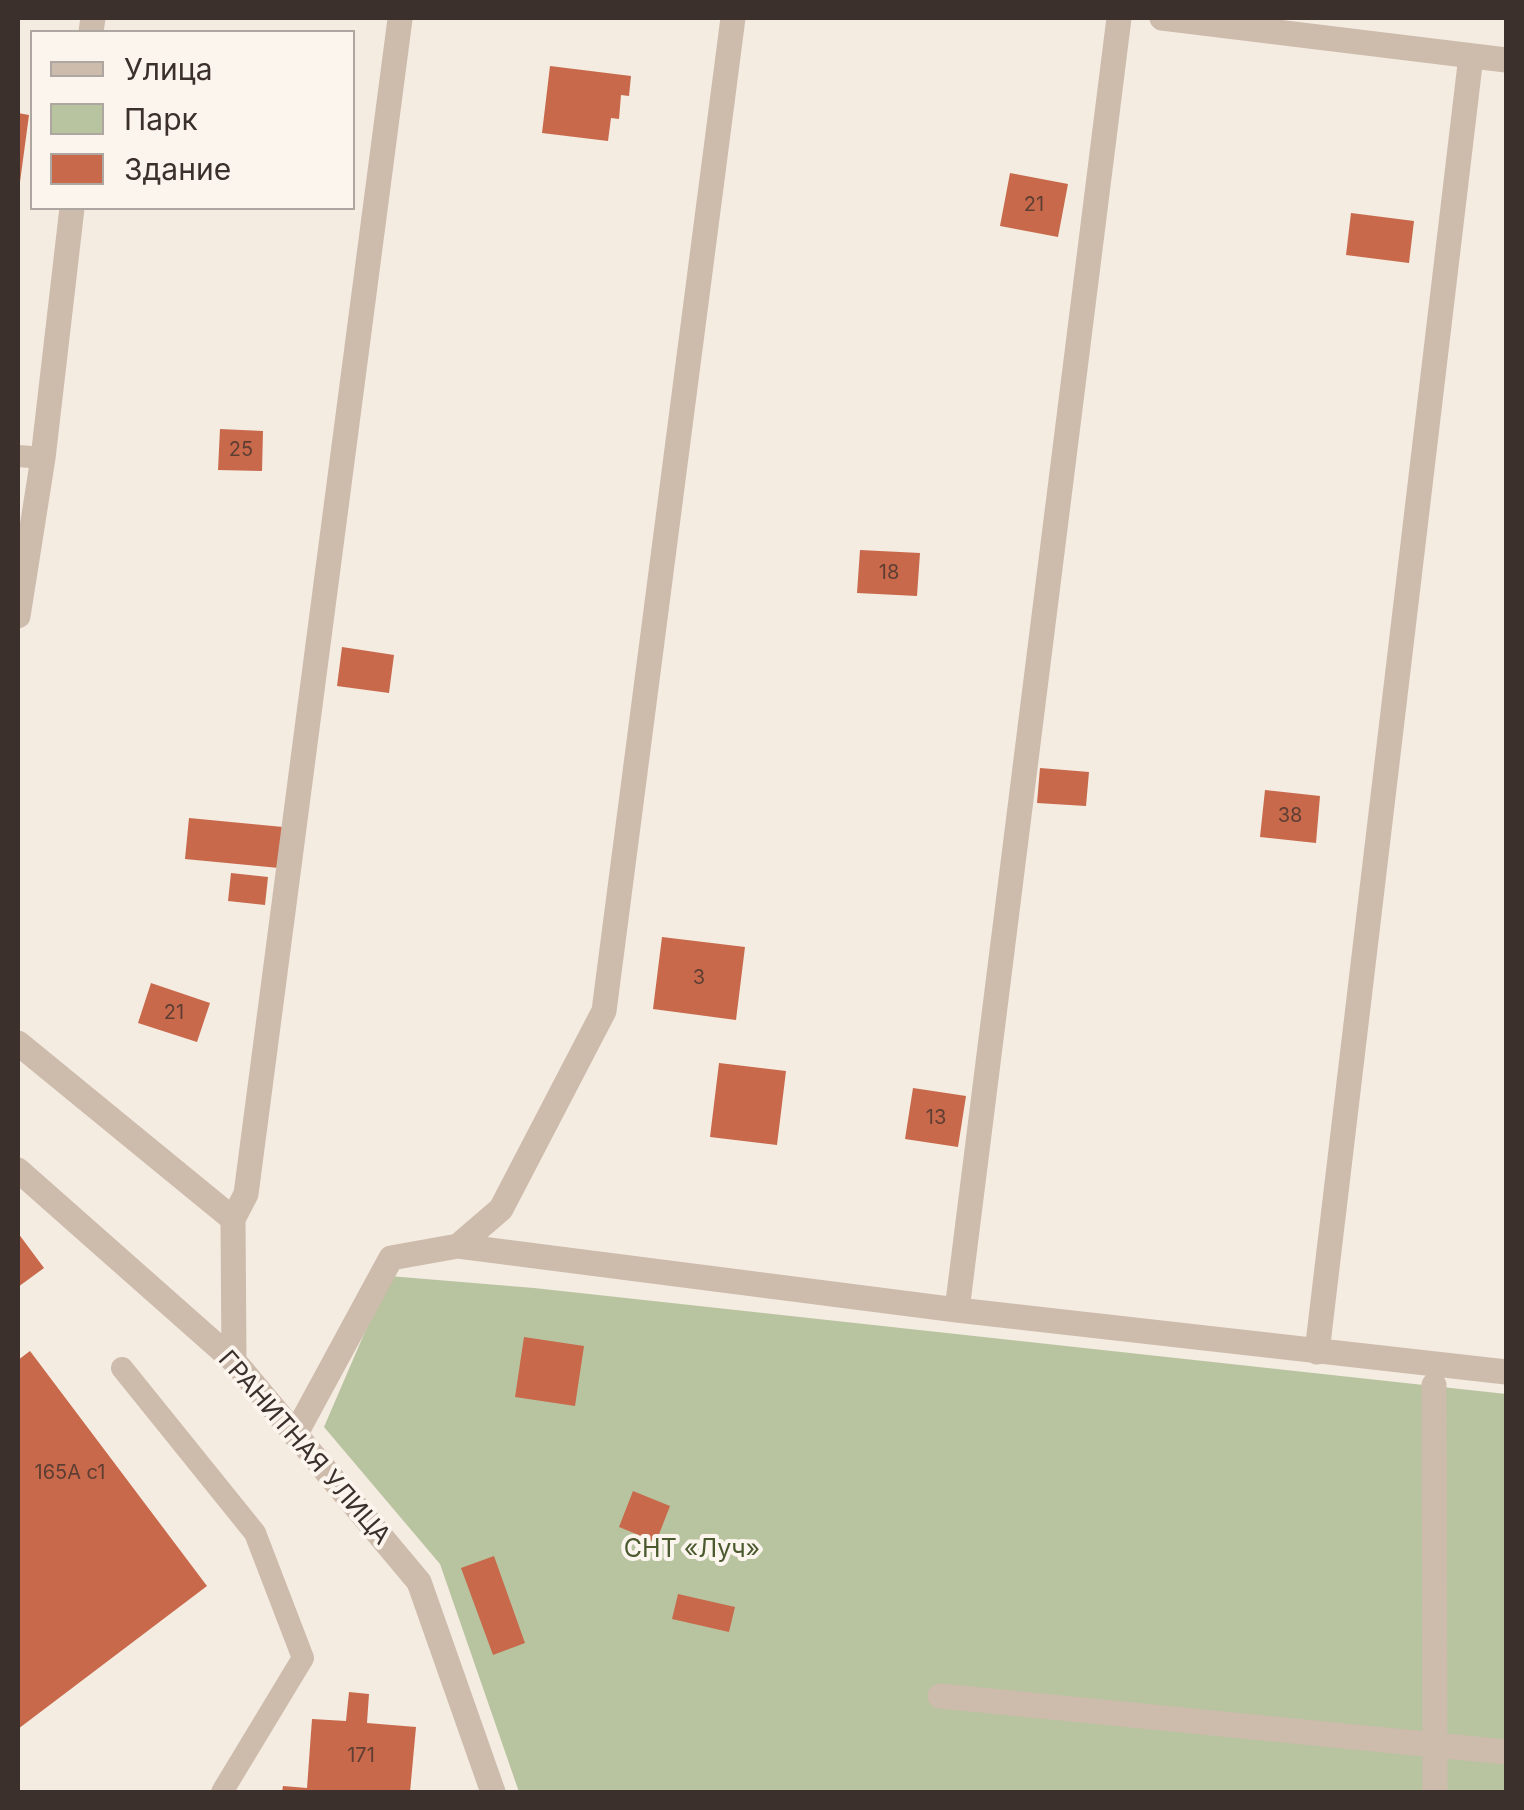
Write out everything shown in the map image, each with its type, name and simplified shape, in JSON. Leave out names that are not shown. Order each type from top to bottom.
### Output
[{"type":"street","points":[[458,1246],[500,1208],[604,1012],[734,18]]},
{"type":"street","points":[[957,1310],[1119,18]]},
{"type":"street","points":[[1162,18],[1506,60]]},
{"type":"street","points":[[234,1361],[234,1219],[248,1174],[400,19]]},
{"type":"street","points":[[1317,1352],[1470,56]]},
{"type":"street","points":[[18,616],[30,457],[72,210]]},
{"type":"street","points":[[18,1043],[234,1219]]},
{"type":"street","name":"ГРАНИТНАЯ УЛИЦА","points":[[18,1170],[234,1361],[420,1582],[493,1792]]},
{"type":"street","points":[[296,1435],[391,1258],[458,1246],[957,1310],[1506,1372]]},
{"type":"street","points":[[1434,1385],[1435,1792]]},
{"type":"street","points":[[940,1696],[1506,1752]]},
{"type":"lane","points":[[122,1368],[255,1534],[303,1658],[222,1792]]},
{"type":"green space","name":"СНТ «Луч»","points":[[389,1276],[534,1288],[1506,1394],[1506,1792],[519,1792],[440,1564],[324,1427]]},
{"type":"building","points":[[550,66],[631,76],[629,96],[621,95],[619,119],[611,118],[608,141],[542,133]]},
{"type":"building","points":[[18,113],[29,115],[20,182],[18,181]]},
{"type":"building","points":[[1010,173],[1068,184],[1058,237],[1000,226]]},
{"type":"building","points":[[1351,213],[1414,221],[1409,263],[1346,255]]},
{"type":"building","points":[[220,429],[263,431],[262,471],[218,470]]},
{"type":"building","points":[[860,550],[920,553],[917,596],[857,593]]},
{"type":"building","points":[[342,647],[394,655],[389,693],[337,686]]},
{"type":"building","points":[[1040,768],[1089,772],[1086,806],[1037,803]]},
{"type":"building","points":[[1265,790],[1320,796],[1316,843],[1260,837]]},
{"type":"building","points":[[189,818],[283,827],[279,868],[185,859]]},
{"type":"building","points":[[231,873],[268,877],[265,905],[228,901]]},
{"type":"building","points":[[662,937],[745,947],[736,1020],[653,1009]]},
{"type":"building","points":[[151,983],[210,1003],[197,1042],[138,1023]]},
{"type":"building","points":[[719,1063],[786,1071],[777,1145],[710,1137]]},
{"type":"building","points":[[913,1088],[966,1096],[958,1147],[905,1139]]},
{"type":"building","points":[[18,1233],[44,1268],[18,1287]]},
{"type":"building","points":[[524,1337],[584,1346],[575,1406],[515,1397]]},
{"type":"building","points":[[30,1351],[207,1586],[18,1729],[18,1360]]},
{"type":"building","points":[[633,1491],[670,1506],[656,1542],[619,1527]]},
{"type":"building","points":[[494,1556],[525,1643],[493,1655],[461,1568]]},
{"type":"building","points":[[678,1594],[735,1607],[729,1632],[672,1619]]},
{"type":"building","points":[[349,1692],[369,1694],[367,1723],[416,1727],[410,1792],[282,1792],[283,1786],[307,1788],[312,1719],[346,1721]]}]
